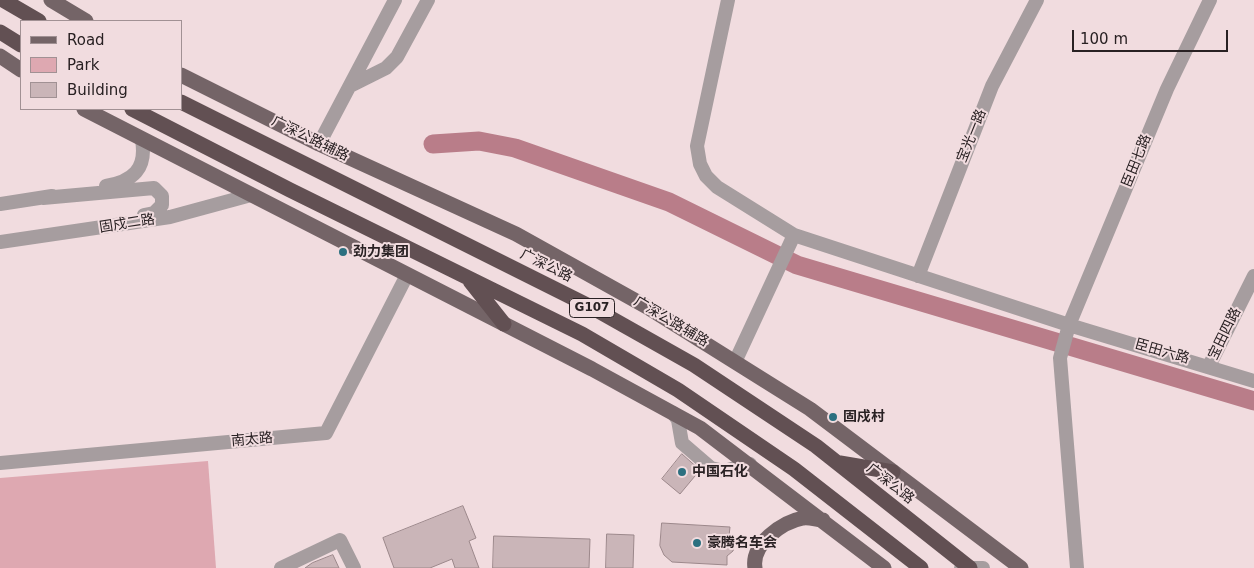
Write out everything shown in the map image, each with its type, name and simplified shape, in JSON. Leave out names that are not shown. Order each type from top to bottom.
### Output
[{"type":"highway","points":[[3,0],[36,20]]},
{"type":"highway","points":[[0,32],[20,44]]},
{"type":"highway","name":"广深公路","points":[[182,103],[592,308],[694,365],[816,446],[970,568]]},
{"type":"highway","name":"G107","points":[[134,110],[582,334],[678,390],[794,469],[921,568]]},
{"type":"highway","points":[[467,277],[504,324]]},
{"type":"highway","points":[[837,463],[893,472]]},
{"type":"main road","points":[[51,0],[84,20]]},
{"type":"main road","points":[[0,56],[20,69]]},
{"type":"main road","name":"广深公路辅路","points":[[182,76],[319,144],[516,234],[647,307],[810,409],[1021,568]]},
{"type":"main road","points":[[86,110],[504,324],[700,428],[750,464],[884,568]]},
{"type":"main road","points":[[754,568],[754,562],[760,547],[772,533],[787,523],[805,518],[823,520]]},
{"type":"street","points":[[319,144],[396,0]]},
{"type":"street","points":[[350,86],[386,68],[397,57],[428,0]]},
{"type":"street","name":"臣田六路","points":[[728,0],[697,146],[700,164],[706,176],[717,187],[794,235],[1069,325],[1254,381]]},
{"type":"street","name":"宝光一路","points":[[918,276],[992,86],[1037,0]]},
{"type":"street","name":"臣田七路","points":[[1077,568],[1060,358],[1069,325],[1167,89],[1210,0]]},
{"type":"street","points":[[0,204],[116,184],[128,179],[142,165],[144,154],[142,140]]},
{"type":"street","points":[[43,198],[100,194],[150,187],[158,190],[162,196],[162,205],[154,213],[93,223],[50,235]]},
{"type":"street","name":"固戍二路","points":[[0,242],[170,217],[251,195]]},
{"type":"street","points":[[736,362],[794,235]]},
{"type":"street","name":"南太路","points":[[0,463],[326,434],[408,275]]},
{"type":"street","name":"宝田四路","points":[[1209,366],[1254,276]]},
{"type":"street","points":[[673,413],[678,420],[682,443],[711,468],[724,471],[750,464]]},
{"type":"street","points":[[280,568],[340,540],[354,568]]},
{"type":"street","points":[[961,568],[983,568]]},
{"type":"green space","points":[[208,461],[216,568],[0,568],[0,478]]},
{"type":"building","name":"中国石化","points":[[682,454],[700,470],[680,494],[662,479]]},
{"type":"building","points":[[463,506],[476,538],[469,541],[479,568],[455,568],[452,559],[430,568],[394,568],[383,538]]},
{"type":"building","name":"豪腾名车会","points":[[662,523],[730,527],[729,536],[735,544],[733,551],[727,556],[727,565],[672,562],[664,555],[660,546]]},
{"type":"building","points":[[607,534],[634,535],[633,568],[606,568]]},
{"type":"building","points":[[494,536],[590,539],[589,568],[493,568]]},
{"type":"building","points":[[333,555],[339,568],[305,568],[312,563]]},
{"type":"waterway","points":[[433,144],[479,141],[515,148],[669,202],[797,265],[1254,401]]},
{"type":"place","name":"劲力集团","points":[[343,252]]},
{"type":"place","name":"固戍村","points":[[833,417]]},
{"type":"place","name":"中国石化","points":[[682,472]]},
{"type":"place","name":"豪腾名车会","points":[[697,543]]}]
